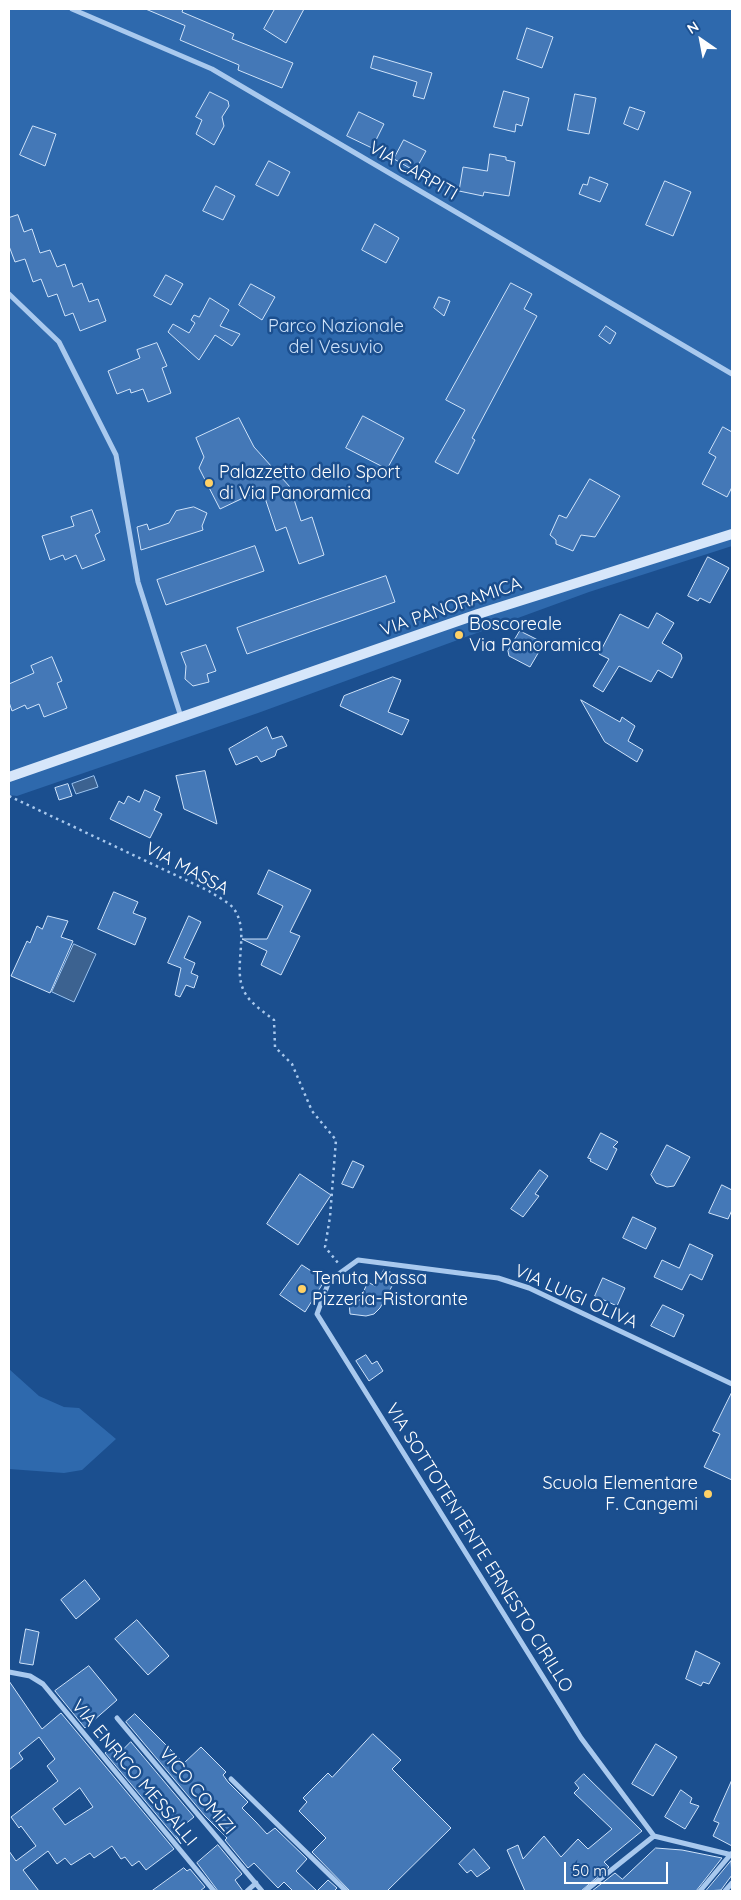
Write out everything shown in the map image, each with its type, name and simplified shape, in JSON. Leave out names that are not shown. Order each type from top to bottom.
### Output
[{"type":"street","name":"VIA CARPITI","points":[[72,9],[212,69],[732,374]]},
{"type":"street","points":[[9,294],[59,342],[116,455],[138,582],[181,717]]},
{"type":"street","name":"VIA PANORAMICA","points":[[9,777],[478,614],[732,534]]},
{"type":"street","name":"VIA LUIGI OLIVA","points":[[344,1270],[358,1260],[498,1278],[529,1288],[732,1384]]},
{"type":"street","name":"VIA SOTTOTENTENTE ERNESTO CIRILLO","points":[[344,1270],[329,1281],[317,1314],[581,1738],[654,1836]]},
{"type":"street","name":"VIA ENRICO MESSALLI","points":[[9,1672],[30,1676],[43,1684],[214,1891]]},
{"type":"street","name":"VICO COMIZI","points":[[117,1718],[262,1891]]},
{"type":"street","points":[[231,1779],[346,1891]]},
{"type":"street","points":[[585,1891],[654,1836],[731,1854],[700,1891]]},
{"type":"street","points":[[725,1891],[732,1883]]},
{"type":"street","points":[[247,1891],[256,1884]]},
{"type":"path","name":"VIA MASSA","points":[[9,796],[209,891],[234,909],[240,926],[241,977],[244,993],[255,1006],[274,1020],[275,1047],[292,1064],[312,1111],[336,1140],[330,1218],[325,1247],[344,1270]]},
{"type":"green space","name":"Parco Nazionale del Vesuvio","points":[[9,9],[732,9],[732,546],[589,592],[258,713],[17,796],[9,795]]},
{"type":"green space","points":[[9,1369],[39,1396],[64,1407],[79,1408],[116,1439],[82,1470],[64,1473],[9,1469]]},
{"type":"shaded area","points":[[94,776],[98,787],[76,794],[72,784]]},
{"type":"shaded area","points":[[74,944],[96,954],[74,1002],[52,992]]},
{"type":"building","points":[[146,9],[183,9],[182,12],[234,34],[232,39],[293,63],[282,88],[238,70],[239,65],[180,40],[185,26]]},
{"type":"building","points":[[275,9],[304,9],[286,43],[264,29]]},
{"type":"building","points":[[527,28],[553,37],[542,68],[517,59]]},
{"type":"building","points":[[374,56],[432,73],[424,99],[413,96],[417,82],[371,68]]},
{"type":"building","points":[[504,91],[529,98],[522,126],[516,124],[515,132],[494,127]]},
{"type":"building","points":[[210,92],[228,101],[229,106],[222,117],[224,126],[214,145],[196,134],[202,120],[196,117]]},
{"type":"building","points":[[575,94],[596,98],[589,134],[568,130]]},
{"type":"building","points":[[630,107],[645,112],[638,130],[624,124]]},
{"type":"building","points":[[359,112],[384,124],[372,148],[347,136]]},
{"type":"building","points":[[33,126],[56,134],[45,166],[20,155]]},
{"type":"building","points":[[404,140],[426,151],[415,171],[394,159]]},
{"type":"building","points":[[490,154],[506,157],[506,160],[515,162],[509,196],[484,192],[483,196],[459,191],[463,167],[487,171]]},
{"type":"building","points":[[269,161],[290,172],[278,196],[256,185]]},
{"type":"building","points":[[590,177],[608,184],[600,202],[579,194],[583,184],[587,185]]},
{"type":"building","points":[[665,181],[691,192],[673,236],[646,225]]},
{"type":"building","points":[[216,186],[235,196],[223,220],[203,211]]},
{"type":"building","points":[[18,215],[24,232],[32,229],[40,253],[50,250],[57,267],[65,264],[73,287],[82,283],[89,302],[98,299],[106,321],[80,331],[73,313],[65,316],[57,294],[48,297],[41,279],[33,282],[25,259],[15,262],[9,246],[9,218]]},
{"type":"building","points":[[375,224],[399,238],[386,263],[362,250]]},
{"type":"building","points":[[166,275],[183,284],[171,305],[154,296]]},
{"type":"building","points":[[511,283],[532,294],[524,309],[537,316],[472,438],[475,440],[458,474],[435,462],[465,410],[446,400]]},
{"type":"building","points":[[251,284],[275,297],[262,320],[239,305]]},
{"type":"building","points":[[439,297],[450,301],[444,316],[434,308]]},
{"type":"building","points":[[210,298],[229,310],[220,326],[240,334],[232,346],[215,335],[199,360],[168,332],[173,324],[189,333],[195,323],[191,320],[194,315],[199,317]]},
{"type":"building","points":[[606,326],[616,333],[610,344],[599,336]]},
{"type":"building","points":[[157,343],[167,366],[162,368],[171,393],[148,402],[143,389],[131,393],[130,389],[117,394],[108,371],[140,358],[137,350]]},
{"type":"building","points":[[363,416],[404,438],[387,469],[346,448]]},
{"type":"building","points":[[239,418],[254,447],[290,487],[301,521],[312,517],[324,555],[299,564],[286,527],[276,531],[262,489],[220,509],[199,468],[204,457],[196,438]]},
{"type":"building","points":[[723,427],[732,432],[732,487],[727,497],[702,484],[716,457],[709,453]]},
{"type":"building","points":[[590,479],[620,496],[595,537],[581,535],[573,551],[556,544],[556,540],[550,535],[559,515],[566,518]]},
{"type":"building","points":[[194,507],[207,513],[202,526],[203,530],[141,550],[137,527],[147,524],[149,530],[169,523],[176,511]]},
{"type":"building","points":[[92,510],[100,532],[95,535],[105,560],[82,569],[76,555],[65,560],[63,555],[50,560],[42,536],[74,526],[71,517]]},
{"type":"building","points":[[255,546],[264,571],[166,605],[157,580]]},
{"type":"building","points":[[708,557],[729,568],[710,603],[700,598],[698,601],[688,596]]},
{"type":"building","points":[[386,576],[395,602],[247,654],[237,628]]},
{"type":"building","points":[[657,613],[674,623],[662,643],[681,654],[682,658],[672,678],[658,670],[651,682],[619,666],[603,692],[593,686],[609,659],[599,654],[620,614],[648,628]]},
{"type":"building","points":[[520,631],[544,643],[530,667],[509,656],[508,651]]},
{"type":"building","points":[[206,645],[216,671],[207,674],[209,682],[193,686],[185,679],[186,666],[181,653]]},
{"type":"building","points":[[52,657],[62,681],[57,683],[67,708],[44,717],[39,704],[27,709],[25,705],[12,711],[9,702],[9,684],[34,673],[31,666]]},
{"type":"building","points":[[393,677],[401,680],[388,712],[409,720],[402,735],[340,706],[344,696]]},
{"type":"building","points":[[581,700],[620,722],[622,717],[635,726],[628,741],[643,750],[637,762],[605,742]]},
{"type":"building","points":[[267,727],[272,739],[282,736],[287,746],[277,750],[275,756],[261,762],[257,756],[236,765],[229,749]]},
{"type":"building","points":[[205,771],[217,824],[184,809],[176,776]]},
{"type":"building","points":[[68,784],[72,796],[59,800],[55,788]]},
{"type":"building","points":[[145,790],[160,797],[154,810],[162,814],[150,838],[110,819],[119,801],[124,804],[128,796],[139,802]]},
{"type":"building","points":[[269,870],[311,890],[290,932],[300,936],[281,975],[261,965],[267,951],[242,939],[267,939],[283,906],[258,894]]},
{"type":"building","points":[[114,892],[138,902],[133,913],[146,918],[135,945],[98,929]]},
{"type":"building","points":[[48,916],[68,921],[61,937],[73,941],[50,993],[11,976],[27,941],[30,943],[37,926],[42,929]]},
{"type":"building","points":[[189,916],[201,922],[184,958],[195,963],[191,973],[198,976],[194,988],[186,985],[180,997],[175,995],[181,968],[168,963]]},
{"type":"building","points":[[601,1133],[618,1142],[613,1147],[617,1149],[607,1170],[588,1158]]},
{"type":"building","points":[[667,1145],[690,1157],[674,1186],[667,1187],[656,1183],[651,1175]]},
{"type":"building","points":[[353,1161],[364,1166],[353,1188],[342,1184]]},
{"type":"building","points":[[540,1170],[548,1176],[535,1194],[539,1196],[523,1217],[511,1209]]},
{"type":"building","points":[[300,1174],[331,1195],[298,1245],[267,1224]]},
{"type":"building","points":[[722,1185],[732,1190],[732,1210],[728,1219],[709,1213]]},
{"type":"building","points":[[633,1217],[656,1228],[646,1249],[623,1238]]},
{"type":"building","points":[[690,1244],[713,1255],[702,1280],[690,1274],[682,1290],[654,1277],[662,1260],[679,1268]]},
{"type":"building","points":[[302,1265],[325,1280],[305,1312],[280,1295]]},
{"type":"building","points":[[384,1270],[398,1275],[380,1308],[374,1314],[366,1316],[350,1314],[349,1302],[359,1301],[368,1282],[375,1286]]},
{"type":"building","points":[[603,1278],[625,1288],[617,1306],[595,1296]]},
{"type":"building","points":[[663,1305],[684,1315],[674,1337],[651,1326]]},
{"type":"building","points":[[366,1355],[372,1364],[377,1361],[383,1371],[369,1381],[356,1361]]},
{"type":"building","points":[[732,1392],[732,1480],[704,1467],[720,1434],[713,1431]]},
{"type":"building","points":[[85,1580],[100,1599],[76,1619],[61,1600]]},
{"type":"building","points":[[137,1620],[169,1656],[148,1675],[115,1639]]},
{"type":"building","points":[[26,1629],[39,1632],[33,1665],[20,1663]]},
{"type":"building","points":[[696,1651],[720,1663],[709,1684],[703,1682],[701,1686],[686,1679]]},
{"type":"building","points":[[89,1666],[117,1700],[85,1728],[55,1691]]},
{"type":"building","points":[[9,1681],[42,1729],[61,1713],[174,1849],[146,1870],[139,1861],[132,1866],[125,1857],[121,1859],[112,1846],[94,1858],[90,1853],[71,1865],[65,1858],[57,1864],[48,1851],[23,1870],[39,1891],[9,1891],[9,1851],[16,1861],[36,1846],[21,1826],[19,1828],[11,1817],[58,1781],[47,1766],[55,1759],[39,1737],[19,1753],[23,1759],[9,1770]],"holes":[[[80,1788],[93,1807],[65,1825],[53,1809]]]},
{"type":"building","points":[[135,1714],[184,1763],[201,1747],[226,1772],[223,1775],[228,1782],[248,1802],[242,1808],[267,1834],[275,1828],[307,1859],[296,1871],[317,1891],[293,1891],[284,1882],[278,1888],[254,1863],[248,1868],[225,1840],[227,1838],[205,1816],[126,1722]]},
{"type":"building","points":[[373,1734],[401,1760],[392,1769],[451,1828],[387,1891],[350,1891],[312,1852],[326,1838],[299,1811],[307,1802],[303,1798],[328,1773],[332,1777]]},
{"type":"building","points":[[131,1742],[194,1817],[178,1830],[180,1832],[176,1835],[181,1844],[105,1753],[115,1745],[121,1751]]},
{"type":"building","points":[[656,1744],[677,1757],[653,1796],[632,1784]]},
{"type":"building","points":[[584,1774],[642,1831],[604,1862],[609,1867],[581,1891],[525,1891],[507,1850],[518,1845],[523,1859],[544,1836],[561,1857],[578,1839],[588,1849],[612,1829],[574,1793],[579,1788],[575,1783]]},
{"type":"building","points":[[732,1780],[732,1846],[713,1836],[719,1823],[714,1821]]},
{"type":"building","points":[[681,1790],[692,1798],[690,1803],[699,1806],[685,1829],[665,1817]]},
{"type":"building","points":[[218,1845],[242,1874],[235,1880],[243,1891],[218,1891],[197,1863]]},
{"type":"building","points":[[656,1848],[682,1850],[722,1858],[696,1891],[592,1891],[615,1873],[622,1879]]},
{"type":"building","points":[[474,1849],[490,1868],[477,1877],[471,1870],[467,1873],[459,1864]]},
{"type":"building","points":[[731,1861],[732,1875],[721,1890],[706,1891]]},
{"type":"building","points":[[184,1868],[187,1871],[190,1869],[205,1887],[200,1891],[152,1891]]},
{"type":"building","points":[[328,1880],[337,1888],[334,1891],[317,1891]]},
{"type":"place","name":"Palazzetto dello Sport di Via Panoramica","points":[[209,483]]},
{"type":"place","name":"Boscoreale Via Panoramica","points":[[459,635]]},
{"type":"place","name":"Tenuta Massa Pizzeria-Ristorante","points":[[302,1289]]},
{"type":"place","name":"Scuola Elementare F. Cangemi","points":[[708,1494]]}]
